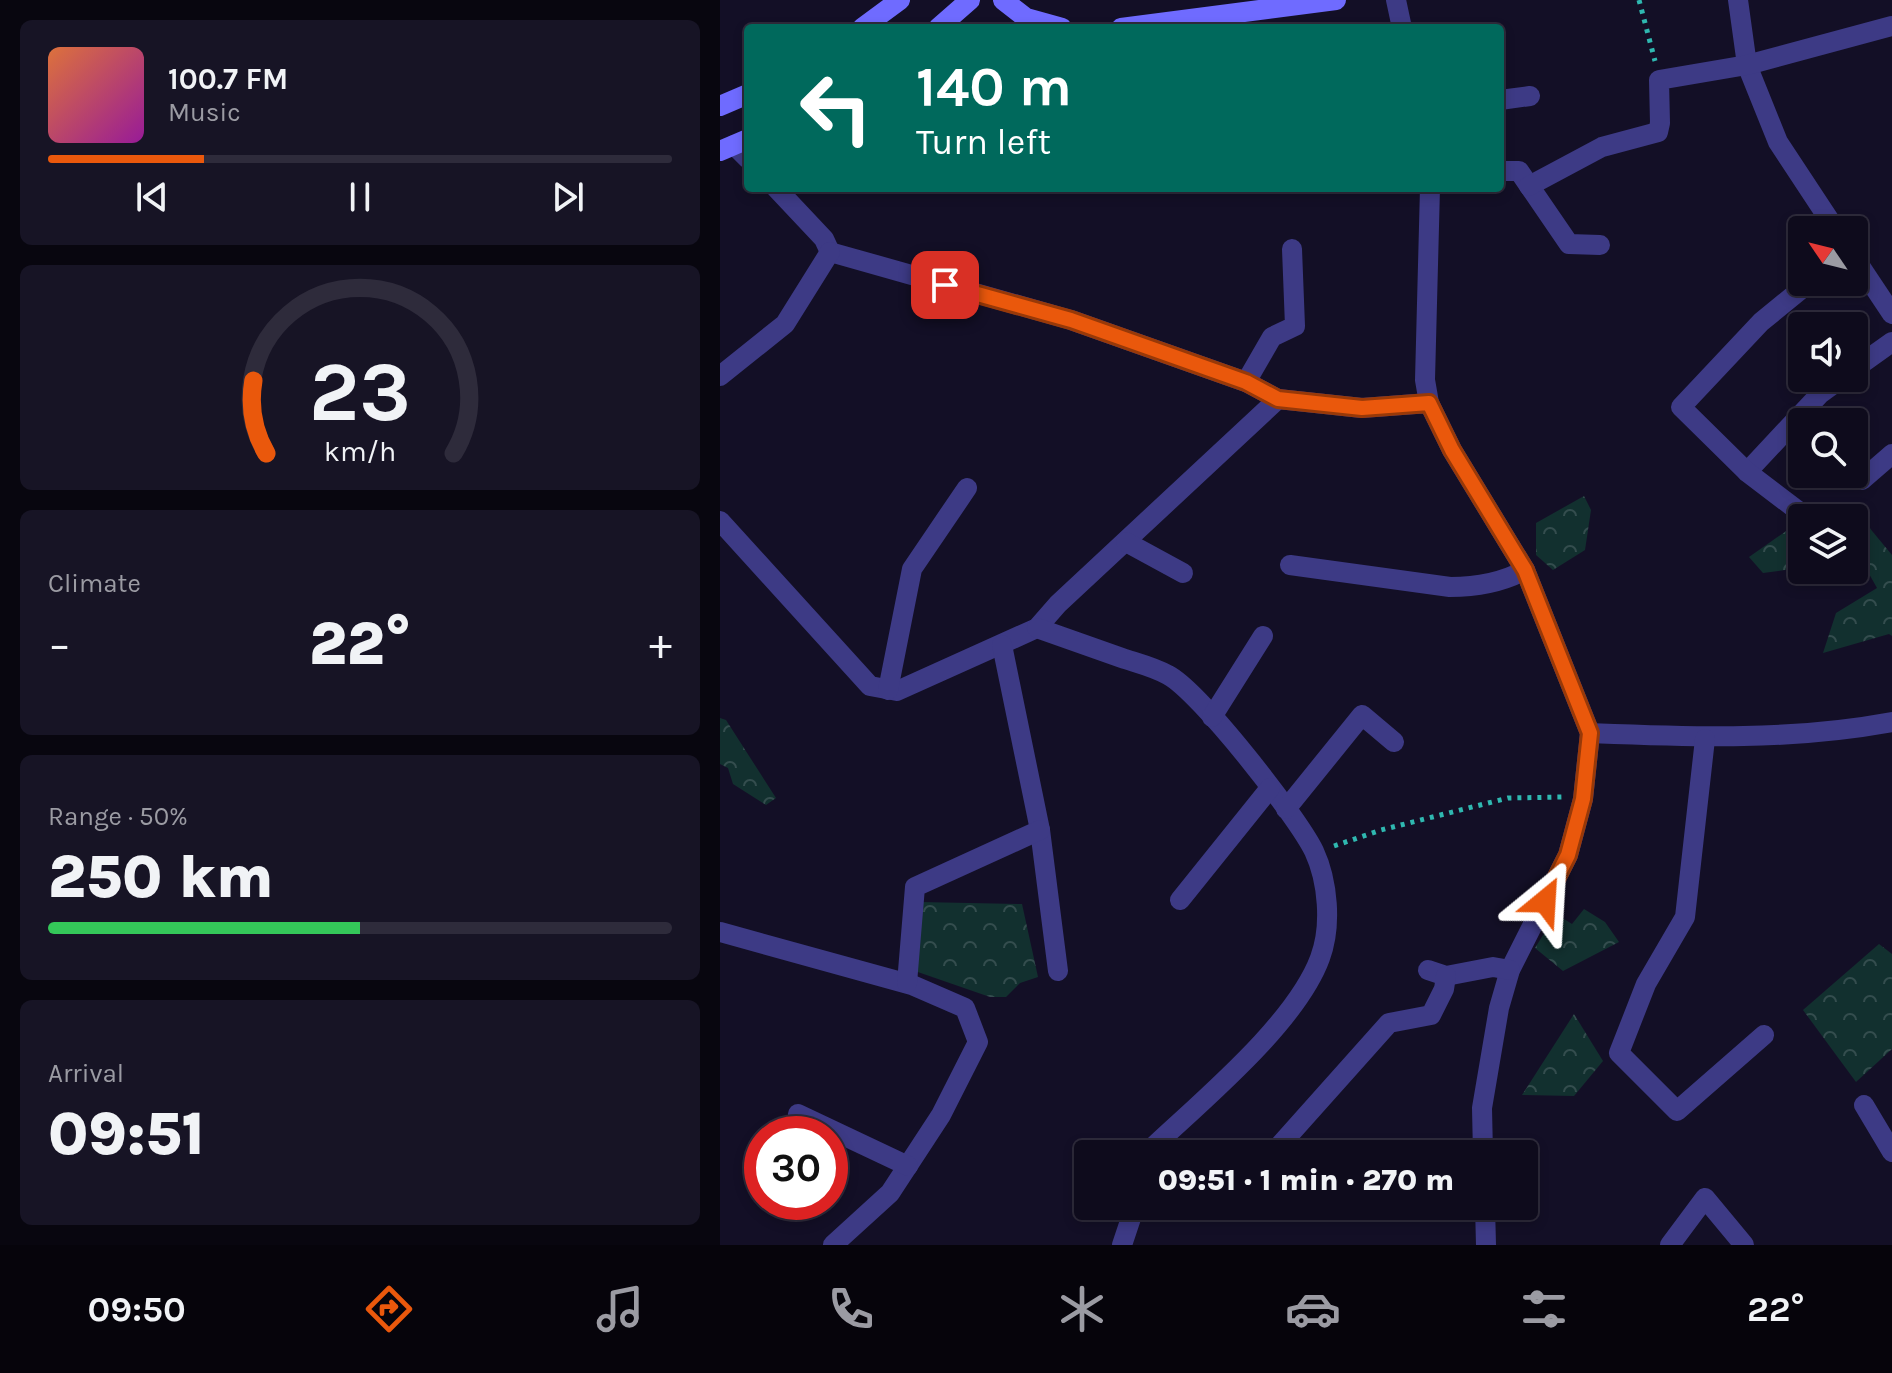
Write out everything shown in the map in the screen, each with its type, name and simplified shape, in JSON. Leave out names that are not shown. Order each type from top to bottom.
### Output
[{"type":"street","points":[[867,24],[900,0]]},
{"type":"street","points":[[943,24],[970,0]]},
{"type":"street","points":[[1003,0],[1026,18],[1048,24]]},
{"type":"street","points":[[1152,24],[1336,0]]},
{"type":"street","points":[[1396,0],[1401,24]]},
{"type":"street","points":[[1738,0],[1747,65],[1778,142],[1827,216]]},
{"type":"street","points":[[1529,186],[1602,147],[1658,132],[1659,80],[1747,65],[1892,26]]},
{"type":"street","points":[[720,106],[744,96]]},
{"type":"street","points":[[1504,99],[1530,96]]},
{"type":"street","points":[[1504,171],[1519,171],[1569,244],[1600,245]]},
{"type":"street","points":[[780,192],[824,239],[830,252],[1071,320],[1246,382],[1278,399],[1362,408],[1429,403]]},
{"type":"street","points":[[1430,192],[1425,380],[1429,403],[1452,450],[1525,570],[1590,733],[1583,799],[1568,855],[1510,970],[1499,1008],[1482,1108],[1483,1140]]},
{"type":"street","points":[[1246,382],[1272,337],[1295,326],[1292,249]]},
{"type":"street","points":[[720,376],[785,324],[830,252]]},
{"type":"street","points":[[1868,278],[1892,314]]},
{"type":"street","points":[[1789,504],[1747,472],[1681,407],[1761,322],[1793,296]]},
{"type":"street","points":[[1868,359],[1892,342]]},
{"type":"street","points":[[1747,472],[1823,392]]},
{"type":"street","points":[[720,521],[870,686],[897,691],[1037,628],[1058,604],[1278,399]]},
{"type":"street","points":[[1868,475],[1892,454]]},
{"type":"street","points":[[888,690],[912,569],[967,488]]},
{"type":"street","points":[[1126,542],[1183,573]]},
{"type":"street","points":[[1290,565],[1450,587],[1474,587],[1510,578],[1525,570]]},
{"type":"street","points":[[1037,628],[1168,675],[1190,690],[1286,809],[1314,852],[1323,884],[1327,920],[1325,941],[1306,985],[1247,1059],[1160,1140]]},
{"type":"street","points":[[1212,717],[1263,636]]},
{"type":"street","points":[[1002,645],[1040,830],[1058,971]]},
{"type":"street","points":[[1286,809],[1362,715],[1394,742]]},
{"type":"street","points":[[1590,733],[1705,739],[1840,732],[1892,722]]},
{"type":"street","points":[[1705,739],[1685,917],[1646,984],[1619,1053],[1677,1111],[1764,1035]]},
{"type":"street","points":[[1180,900],[1270,788]]},
{"type":"street","points":[[907,983],[915,887],[1040,830]]},
{"type":"street","points":[[720,932],[907,983],[965,1008],[978,1042],[941,1115],[890,1193],[833,1245]]},
{"type":"street","points":[[1285,1140],[1389,1023],[1431,1015],[1444,989],[1437,973],[1493,967],[1510,970]]},
{"type":"street","points":[[1864,1105],[1892,1152]]},
{"type":"street","points":[[798,1114],[908,1166]]},
{"type":"street","points":[[1670,1245],[1705,1198],[1744,1245]]},
{"type":"street","points":[[1122,1245],[1130,1220]]},
{"type":"street","points":[[1485,1220],[1486,1245]]},
{"type":"path","points":[[1639,0],[1659,80]]},
{"type":"path","points":[[1314,852],[1381,830],[1508,798],[1583,799]]},
{"type":"green space","points":[[1584,496],[1591,510],[1585,550],[1553,570],[1536,555],[1536,523]]},
{"type":"green space","points":[[1868,526],[1892,555],[1892,636],[1889,634],[1823,653],[1836,613],[1877,588],[1868,572]]},
{"type":"green space","points":[[1788,530],[1788,570],[1763,573],[1749,557]]},
{"type":"green space","points":[[720,718],[726,720],[776,798],[766,805],[733,784],[728,768],[720,764]]},
{"type":"green space","points":[[919,902],[1022,904],[1038,977],[1020,983],[1006,997],[990,997],[915,971]]},
{"type":"green space","points":[[1584,909],[1605,922],[1619,942],[1563,971],[1535,948],[1556,914],[1572,924]]},
{"type":"green space","points":[[1879,944],[1892,954],[1892,1049],[1856,1082],[1803,1010]]},
{"type":"green space","points":[[1574,1014],[1603,1061],[1574,1096],[1522,1095]]},
{"type":"route","points":[[945,285],[1071,320],[1246,382],[1278,399],[1362,408],[1429,403],[1452,450],[1525,570],[1590,733],[1583,799],[1568,855],[1545,901]]}]
